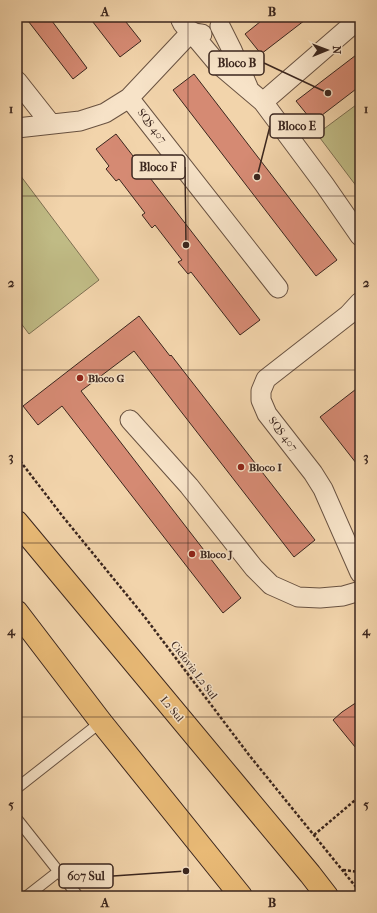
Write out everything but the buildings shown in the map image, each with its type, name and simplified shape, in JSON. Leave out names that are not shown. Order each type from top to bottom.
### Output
[{"type":"main road","name":"L2 Sul","points":[[17,522],[327,896]]},
{"type":"main road","points":[[17,612],[101,722],[241,896]]},
{"type":"street","points":[[256,96],[360,18]]},
{"type":"street","points":[[186,24],[199,34],[206,34],[214,31],[222,22],[232,50],[256,96],[324,184],[360,236]]},
{"type":"street","points":[[186,24],[217,63],[256,96]]},
{"type":"street","name":"SQS 407","points":[[17,128],[80,121],[105,113],[129,98],[186,24]]},
{"type":"street","points":[[17,82],[51,124]]},
{"type":"street","name":"SQS 407","points":[[129,98],[278,288]]},
{"type":"street","name":"SQS 407","points":[[360,302],[348,315],[266,379],[261,391],[261,400],[267,414],[313,473],[323,489],[360,573]]},
{"type":"street","points":[[130,420],[189,486],[254,568],[271,585],[298,597],[320,598],[343,596],[360,591]]},
{"type":"lane","points":[[17,788],[101,722]]},
{"type":"lane","points":[[17,819],[78,896]]},
{"type":"lane","points":[[27,896],[59,871]]},
{"type":"path","name":"Ciclovia L2 Sul","points":[[17,457],[64,518],[144,616],[249,755],[360,892]]},
{"type":"path","points":[[314,835],[360,796]]},
{"type":"path","points":[[342,870],[360,872]]},
{"type":"shaded area","points":[[360,102],[360,191],[317,134]]},
{"type":"shaded area","points":[[17,171],[99,280],[29,334],[17,318]]},
{"type":"place","name":"Bloco B","points":[[328,93]]},
{"type":"place","name":"Bloco E","points":[[257,177]]},
{"type":"place","name":"Bloco F","points":[[186,245]]},
{"type":"place","name":"Bloco G","points":[[80,378]]},
{"type":"place","name":"Bloco I","points":[[241,467]]},
{"type":"place","name":"Bloco J","points":[[192,554]]},
{"type":"place","name":"607 Sul","points":[[186,871]]}]
